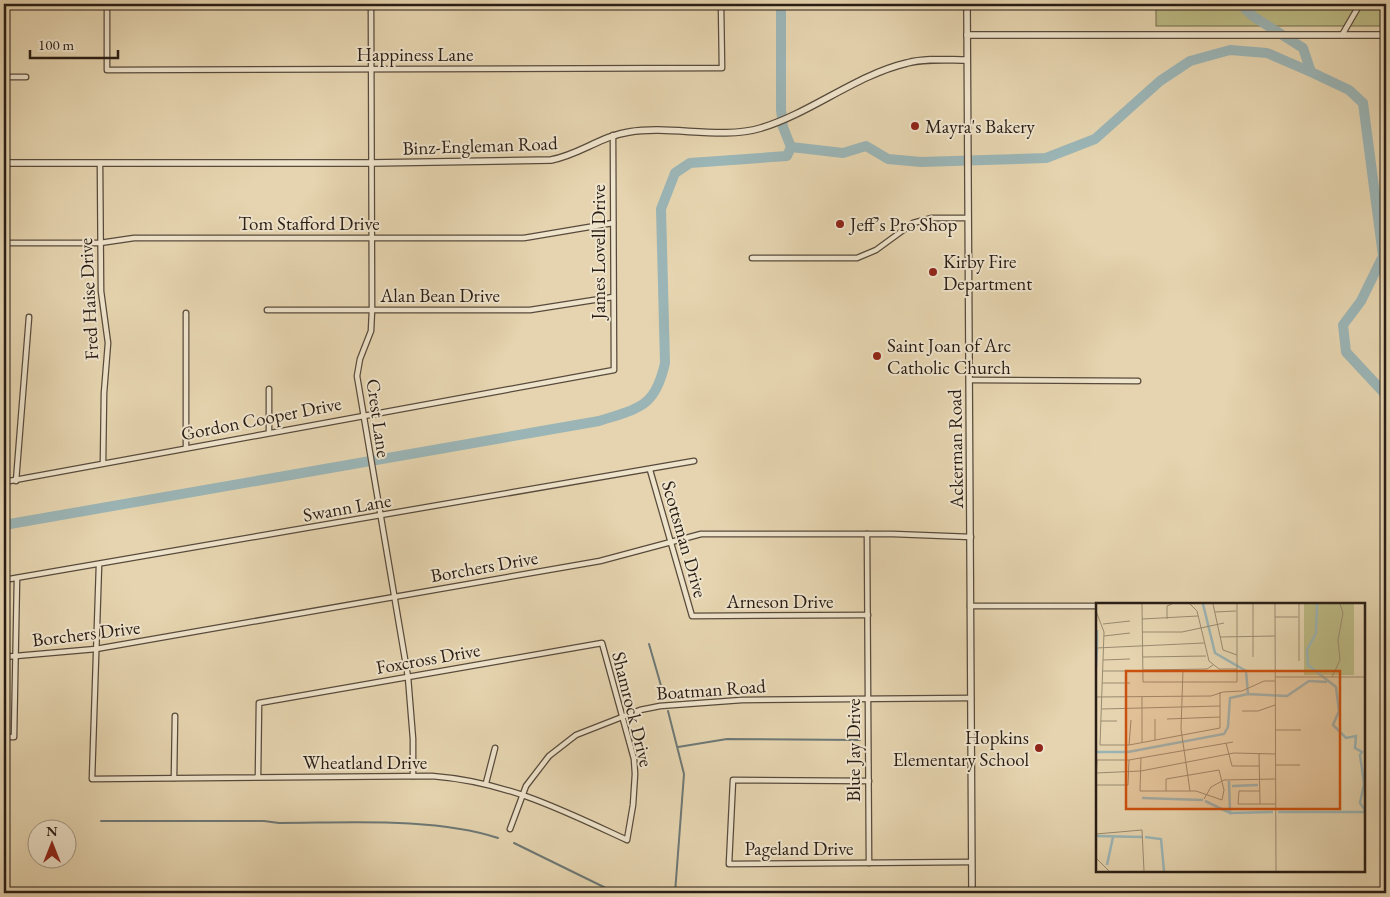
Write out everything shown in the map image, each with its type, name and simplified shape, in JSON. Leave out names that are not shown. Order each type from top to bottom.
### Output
[{"type":"street","name":"Happiness Lane","points":[[107,4],[107,70],[722,68],[721,4]]},
{"type":"street","name":"Crest Lane","points":[[371,4],[372,310],[371,331],[357,370],[368,451],[408,677],[413,739],[413,776]]},
{"type":"street","name":"Ackerman Road","points":[[967,4],[972,893]]},
{"type":"street","points":[[1342,35],[1360,4]]},
{"type":"street","points":[[967,35],[1386,35]]},
{"type":"street","name":"Binz-Engleman Road","points":[[4,163],[372,163],[551,160],[571,156],[613,135],[645,130],[744,131],[770,124],[796,113],[896,66],[924,60],[967,60]]},
{"type":"street","points":[[4,77],[26,77]]},
{"type":"street","name":"James Lovell Drive","points":[[613,135],[614,370]]},
{"type":"street","name":"Fred Haise Drive","points":[[100,163],[100,292],[108,343],[104,393],[103,463]]},
{"type":"street","points":[[752,258],[857,258],[876,250],[913,223],[932,218],[968,218]]},
{"type":"street","name":"Tom Stafford Drive","points":[[4,243],[100,243],[134,238],[524,238],[613,223]]},
{"type":"street","name":"Alan Bean Drive","points":[[267,310],[530,310],[613,297]]},
{"type":"street","points":[[186,313],[186,448]]},
{"type":"street","points":[[16,481],[29,317]]},
{"type":"street","name":"Gordon Cooper Drive","points":[[4,482],[362,414],[614,370]]},
{"type":"street","points":[[969,380],[1138,381]]},
{"type":"street","points":[[269,389],[269,432]]},
{"type":"street","name":"Swann Lane","points":[[4,580],[694,461]]},
{"type":"street","name":"Scottsman Drive","points":[[650,470],[692,616]]},
{"type":"street","name":"Borchers Drive","points":[[4,657],[96,649],[600,562],[690,536],[706,534],[867,534],[970,537]]},
{"type":"street","name":"Blue Jay Drive","points":[[867,534],[869,863]]},
{"type":"street","points":[[96,649],[99,565]]},
{"type":"street","points":[[4,737],[14,737],[17,578]]},
{"type":"street","points":[[970,606],[1096,606]]},
{"type":"street","name":"Arneson Drive","points":[[692,616],[868,616]]},
{"type":"street","name":"Foxcross Drive","points":[[258,777],[259,703],[602,643]]},
{"type":"street","name":"Shamrock Drive","points":[[602,643],[635,767],[633,805],[626,840]]},
{"type":"street","name":"Wheatland Drive","points":[[96,649],[92,779],[413,776],[457,778],[523,794],[626,840]]},
{"type":"street","name":"Boatman Road","points":[[510,829],[523,794],[538,769],[564,743],[588,729],[650,707],[712,701],[971,698]]},
{"type":"street","points":[[174,778],[175,716]]},
{"type":"street","points":[[486,784],[494,748]]},
{"type":"street","name":"Pageland Drive","points":[[869,781],[733,780],[729,864],[869,863]]},
{"type":"street","points":[[869,863],[971,862]]},
{"type":"shaded area","points":[[1156,4],[1386,4],[1386,26],[1156,26]]},
{"type":"waterway","points":[[781,4],[781,110],[783,127],[791,147],[843,153],[866,146],[888,159],[921,162],[1046,158],[1095,139],[1160,81],[1190,61],[1230,50],[1267,53],[1311,72]]},
{"type":"waterway","points":[[1240,4],[1254,17],[1303,48],[1311,72],[1349,90],[1363,103],[1383,256],[1361,301],[1343,325],[1346,352],[1386,395]]},
{"type":"waterway","points":[[4,525],[599,421],[635,409],[650,398],[656,389],[665,363],[661,209],[675,173],[690,163],[787,156],[791,147]]},
{"type":"waterway","points":[[649,644],[664,696]]},
{"type":"waterway","points":[[668,711],[684,774],[675,893]]},
{"type":"waterway","points":[[678,747],[727,739],[860,740]]},
{"type":"waterway","points":[[101,821],[264,821],[279,823],[361,822],[418,824],[473,831],[498,838]]},
{"type":"waterway","points":[[514,843],[616,893]]},
{"type":"place","name":"Mayra's Bakery","points":[[915,126]]},
{"type":"place","name":"Jeff’s Pro Shop","points":[[840,224]]},
{"type":"place","name":"Kirby Fire Department","points":[[933,272]]},
{"type":"place","name":"Saint Joan of Arc Catholic Church","points":[[877,356]]},
{"type":"place","name":"Hopkins Elementary School","points":[[1039,748]]}]
